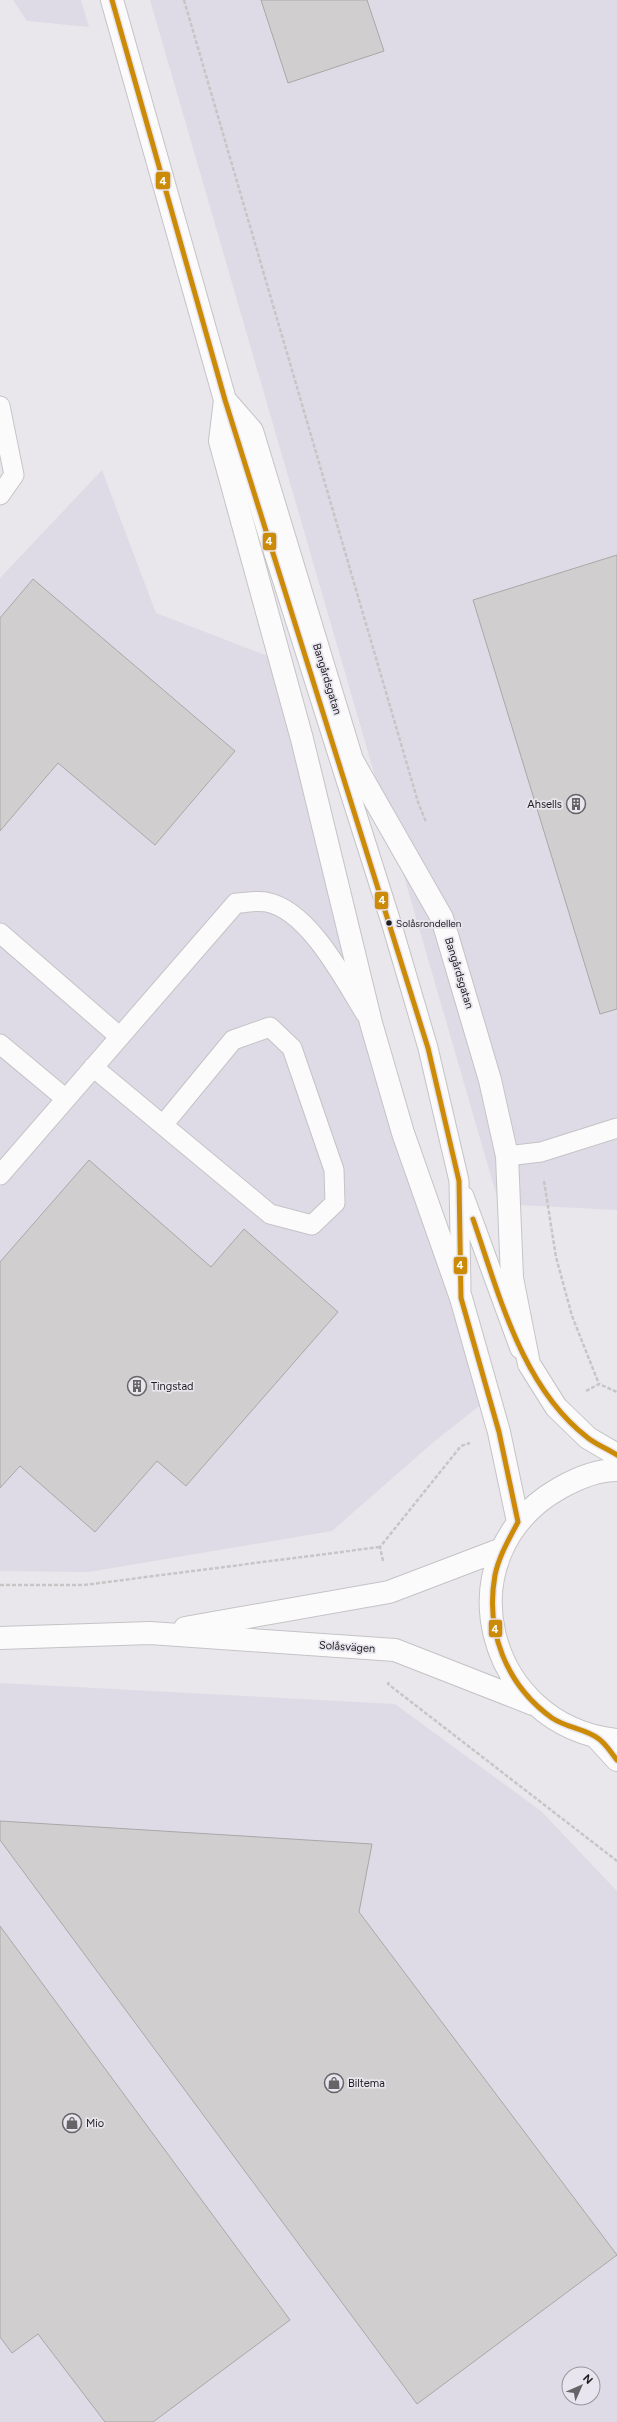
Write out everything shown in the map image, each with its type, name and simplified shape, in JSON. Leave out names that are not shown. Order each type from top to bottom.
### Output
[{"type":"main road","name":"Bangårdsgatan","points":[[112,0],[225,400],[220,441],[302,738],[371,1023],[403,1133],[461,1298],[500,1432],[518,1522]]},
{"type":"main road","name":"Bangårdsgatan","points":[[225,400],[252,431],[352,760],[442,918],[490,1080],[507,1156],[512,1278],[529,1364],[556,1407],[588,1438],[617,1455]]},
{"type":"main road","points":[[617,1470],[575,1479],[544,1497],[518,1522],[502,1549],[491,1590],[493,1631],[507,1671],[533,1704],[553,1719],[574,1730],[607,1739],[617,1760]]},
{"type":"main road","name":"Solåsvägen","points":[[150,1633],[389,1592],[502,1549]]},
{"type":"main road","name":"Solåsvägen","points":[[0,1638],[150,1633],[395,1650],[533,1704]]},
{"type":"lane","name":"Bangårdsgatan","points":[[225,400],[409,982],[428,1048],[459,1181],[461,1298]]},
{"type":"lane","points":[[0,406],[14,475],[0,495]]},
{"type":"lane","points":[[0,1175],[236,903],[266,902],[291,912],[304,922],[342,976],[371,1023]]},
{"type":"lane","points":[[0,933],[120,1037]]},
{"type":"lane","points":[[93,1067],[270,1214],[312,1225],[335,1203],[334,1170],[292,1048],[270,1027],[233,1040],[163,1125]]},
{"type":"lane","points":[[0,1044],[66,1098]]},
{"type":"lane","points":[[507,1156],[541,1152],[617,1128]]},
{"type":"lane","points":[[459,1181],[517,1344],[529,1364]]},
{"type":"path","points":[[184,0],[418,802],[429,829]]},
{"type":"path","points":[[541,1152],[556,1257],[572,1316],[599,1384]]},
{"type":"path","points":[[0,1584],[84,1585],[380,1547]]},
{"type":"shaded area","points":[[13,0],[81,0],[89,27],[27,21]]},
{"type":"shaded area","points":[[150,0],[617,0],[617,1210],[499,1204]]},
{"type":"shaded area","points":[[102,470],[156,613],[281,661],[482,1404],[436,1440],[332,1531],[89,1572],[0,1571],[0,578]]},
{"type":"shaded area","points":[[0,1683],[395,1704],[541,1811],[617,1891],[617,2422],[0,2422]]},
{"type":"building","points":[[261,0],[367,0],[384,51],[288,83]]},
{"type":"building","name":"Ahsells","points":[[617,555],[617,1009],[600,1014],[473,600]]},
{"type":"building","points":[[33,579],[235,751],[155,845],[58,763],[0,831],[0,618]]},
{"type":"building","name":"Tingstad","points":[[89,1160],[211,1267],[244,1229],[338,1312],[186,1486],[157,1461],[95,1532],[20,1466],[0,1488],[0,1262]]},
{"type":"building","name":"Biltema","points":[[0,1821],[372,1844],[359,1912],[617,2255],[417,2404],[0,1840]]},
{"type":"building","name":"Mio","points":[[0,1926],[290,2320],[153,2422],[105,2422],[38,2334],[12,2353],[0,2337]]},
{"type":"transit line","name":"4","points":[[112,0],[225,400],[428,1048],[459,1181],[461,1298],[499,1432],[518,1522],[502,1554],[495,1575],[493,1616],[502,1655],[522,1690],[536,1705],[552,1718],[599,1739],[607,1746],[617,1760]]},
{"type":"transit line","name":"4","points":[[473,1219],[503,1308],[529,1367],[546,1393],[565,1417],[588,1438],[617,1455]]},
{"type":"place","name":"Ahsells","points":[[576,804]]},
{"type":"place","name":"Solåsrondellen","points":[[389,923]]},
{"type":"place","name":"Tingstad","points":[[137,1386]]},
{"type":"place","name":"Biltema","points":[[334,2083]]},
{"type":"place","name":"Mio","points":[[72,2123]]}]
